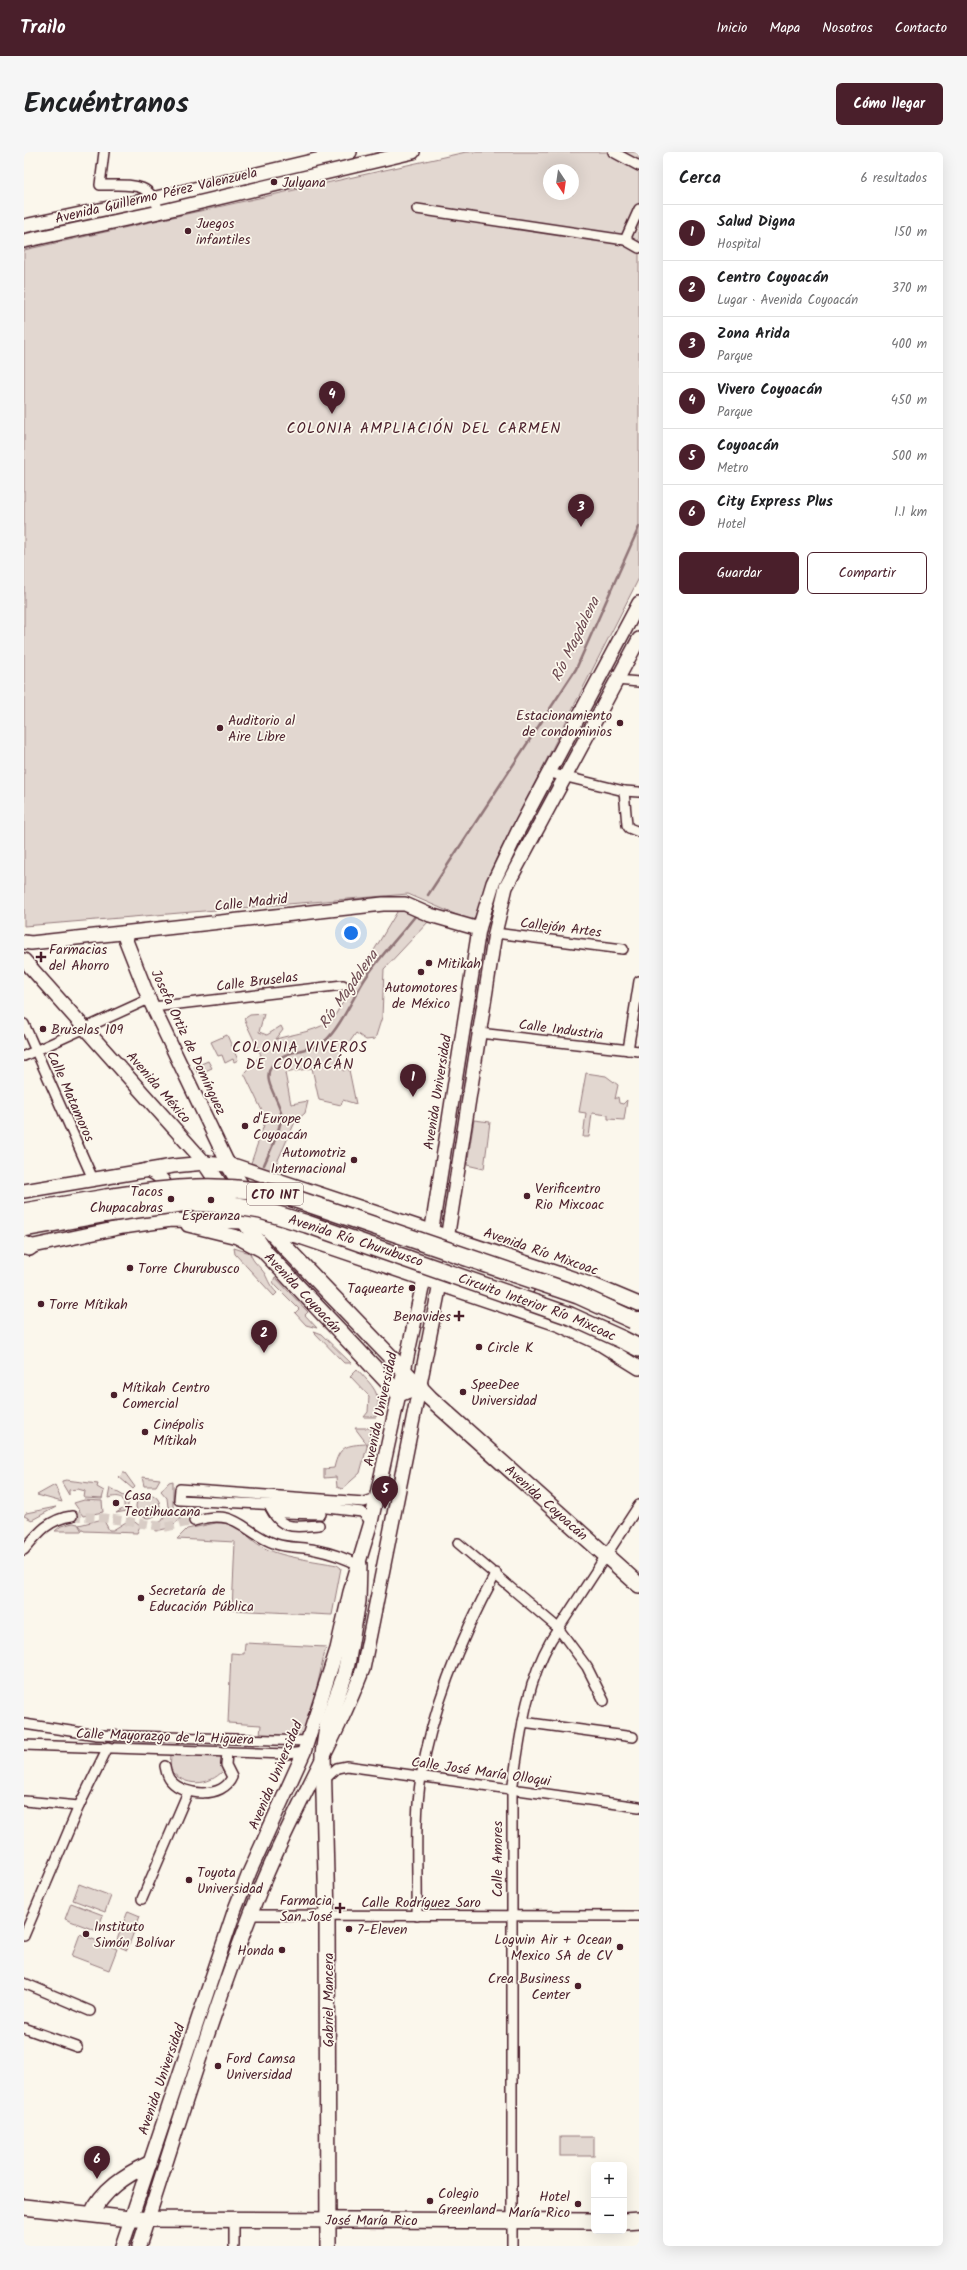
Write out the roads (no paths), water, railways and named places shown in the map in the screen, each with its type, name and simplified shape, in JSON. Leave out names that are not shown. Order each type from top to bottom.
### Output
[{"type":"highway","name":"CTO INT","points":[[24,1212],[188,1202],[244,1206],[306,1224],[435,1254]]},
{"type":"highway","name":"CTO INT","points":[[24,1228],[107,1206]]},
{"type":"highway","name":"Circuito Interior Río Mixcoac","points":[[435,1254],[578,1295],[637,1316]]},
{"type":"highway","name":"Circuito Interior Río Mixcoac","points":[[435,1254],[592,1325],[639,1348]]},
{"type":"main road","name":"Avenida Guillermo Pérez Valenzuela","points":[[24,226],[156,198],[350,152]]},
{"type":"main road","name":"Avenida Guillermo Pérez Valenzuela","points":[[24,241],[159,212],[412,152]]},
{"type":"main road","name":"Avenida Universidad","points":[[323,1754],[351,1700],[363,1669],[440,1284],[435,1254],[479,929],[493,883],[519,830],[561,754],[639,603]]},
{"type":"main road","name":"Avenida Universidad","points":[[122,2246],[235,1909],[250,1871],[306,1746],[337,1649],[350,1592],[371,1522],[399,1394],[435,1254],[479,1033],[495,933],[506,887],[639,638]]},
{"type":"main road","points":[[561,754],[575,759]]},
{"type":"main road","name":"Calle Madrid","points":[[24,942],[31,943],[402,903],[430,915],[479,929]]},
{"type":"main road","name":"Josefa Ortiz de Domínguez","points":[[123,933],[151,1003],[228,1164]]},
{"type":"main road","name":"Avenida México","points":[[24,960],[205,1163]]},
{"type":"main road","name":"Avenida Río Churubusco","points":[[24,1191],[146,1170],[205,1163],[228,1164],[246,1169],[435,1254]]},
{"type":"main road","name":"Avenida Coyoacán","points":[[205,1163],[266,1252],[399,1394]]},
{"type":"main road","name":"Avenida Coyoacán","points":[[228,1164],[266,1227],[420,1385],[430,1398],[639,1585]]},
{"type":"main road","points":[[146,1170],[160,1177],[168,1188],[168,1220],[237,1237],[266,1252]]},
{"type":"main road","name":"Avenida Río Churubusco","points":[[26,1247],[168,1220],[244,1222],[303,1238],[435,1254]]},
{"type":"main road","points":[[303,1238],[307,1231],[314,1227],[324,1224],[336,1224],[435,1254],[527,1289]]},
{"type":"main road","name":"Avenida Río Churubusco","points":[[435,1254],[440,1284]]},
{"type":"main road","name":"Avenida Río Mixcoac","points":[[435,1254],[551,1271],[596,1286],[637,1316]]},
{"type":"main road","points":[[531,1314],[526,1303],[527,1289],[534,1278],[551,1271]]},
{"type":"main road","name":"CTO INT","points":[[440,1284],[531,1314],[597,1342],[639,1368]]},
{"type":"main road","points":[[399,1394],[420,1385]]},
{"type":"main road","name":"Gabriel Mancera","points":[[328,2246],[327,1916],[318,1779],[328,1720],[344,1678],[348,1659],[358,1601],[359,1565]]},
{"type":"main road","points":[[306,1746],[318,1779]]},
{"type":"main road","name":"Avenida Universidad","points":[[140,2246],[217,2003],[264,1882],[318,1779]]},
{"type":"main road","points":[[92,2214],[101,2197],[128,2176],[149,2164]]},
{"type":"main road","name":"José María Rico","points":[[24,2207],[130,2219],[511,2222],[591,2221]]},
{"type":"main road","points":[[627,2221],[639,2220]]},
{"type":"street","points":[[104,152],[100,185],[139,187],[150,191],[156,198],[159,212]]},
{"type":"street","points":[[613,152],[639,166]]},
{"type":"street","points":[[418,209],[625,240],[639,248]]},
{"type":"street","points":[[625,240],[639,209]]},
{"type":"street","points":[[616,680],[639,682]]},
{"type":"street","points":[[550,773],[639,792]]},
{"type":"street","points":[[624,790],[627,825],[629,828],[639,832]]},
{"type":"street","name":"Callejón Artes","points":[[495,933],[623,949]]},
{"type":"street","points":[[628,1050],[639,981]]},
{"type":"street","name":"Calle Bruselas","points":[[151,1003],[174,1004],[343,985]]},
{"type":"street","points":[[24,1056],[85,1027],[151,1003]]},
{"type":"street","name":"Calle Matamoros","points":[[24,1024],[93,1179]]},
{"type":"street","name":"Calle Industria","points":[[479,1033],[639,1051]]},
{"type":"street","points":[[371,1522],[362,1512],[320,1507],[180,1489],[179,1500],[270,1507],[320,1507],[366,1502],[376,1498]]},
{"type":"street","name":"Calle Amores","points":[[512,2246],[512,1790],[523,1722],[540,1662],[558,1628],[639,1505]]},
{"type":"street","points":[[270,1507],[275,1518],[288,1526],[319,1525]]},
{"type":"street","points":[[24,1550],[36,1536],[52,1522],[72,1516]]},
{"type":"street","points":[[194,1521],[208,1518],[229,1519],[242,1523],[276,1544],[315,1550],[341,1557],[359,1565]]},
{"type":"street","points":[[458,1543],[496,1573],[558,1628],[587,1667],[604,1701]]},
{"type":"street","points":[[417,1916],[421,1777],[433,1725],[451,1668],[476,1610],[496,1573]]},
{"type":"street","points":[[523,1722],[633,1737]]},
{"type":"street","points":[[24,1724],[97,1735],[306,1746]]},
{"type":"street","name":"Calle Mayorazgo de la Higuera","points":[[24,1745],[287,1754],[306,1746]]},
{"type":"street","points":[[24,1936],[79,1806],[108,1747]]},
{"type":"street","points":[[165,1766],[171,1782],[188,1792],[209,1792],[221,1788],[230,1781],[232,1777],[226,1765],[227,1752]]},
{"type":"street","name":"Calle José María Olloqui","points":[[318,1779],[337,1768],[347,1766],[639,1807]]},
{"type":"street","points":[[142,1899],[188,1792]]},
{"type":"street","points":[[24,1802],[79,1806]]},
{"type":"street","name":"Calle Rodríguez Saro","points":[[251,1916],[639,1916]]},
{"type":"street","points":[[24,1983],[90,2011]]},
{"type":"street","points":[[24,2028],[77,2047]]},
{"type":"street","points":[[234,2220],[234,2246]]},
{"type":"waterway","name":"Río Magdalena","points":[[428,895],[576,669],[639,527]]},
{"type":"waterway","name":"Río Magdalena","points":[[264,1165],[275,1139],[281,1118],[280,1108],[268,1078],[271,1067],[282,1057],[319,1045],[330,1036],[341,1021],[369,973],[416,915]]},
{"type":"tunnel","points":[[72,1516],[105,1518],[166,1527],[194,1521]]},
{"type":"place","name":"Julyana","points":[[274,182]]},
{"type":"place","name":"Juegos infantiles","points":[[188,231]]},
{"type":"place","name":"Vivero Coyoacán","points":[[332,414]]},
{"type":"place","name":"Zona Arida","points":[[581,527]]},
{"type":"place","name":"Estacionamiento de condominios","points":[[620,723]]},
{"type":"place","name":"Auditorio al Aire Libre","points":[[220,728]]},
{"type":"place","name":"Farmacias del Ahorro","points":[[41,957]]},
{"type":"place","name":"Mitikah","points":[[429,963]]},
{"type":"place","name":"Automotores de México","points":[[421,972]]},
{"type":"place","name":"Bruselas 109","points":[[43,1029]]},
{"type":"place","name":"Salud Digna","points":[[413,1097]]},
{"type":"place","name":"d'Europe Coyoacán","points":[[245,1126]]},
{"type":"place","name":"Automotriz Internacional","points":[[354,1160]]},
{"type":"place","name":"Verificentro Rio Mixcoac","points":[[527,1196]]},
{"type":"place","name":"Tacos Chupacabras","points":[[171,1199]]},
{"type":"place","name":"Esperanza","points":[[211,1200]]},
{"type":"place","name":"Torre Churubusco","points":[[130,1268]]},
{"type":"place","name":"Taquearte","points":[[412,1288]]},
{"type":"place","name":"Torre Mítikah","points":[[41,1304]]},
{"type":"place","name":"Benavides","points":[[459,1316]]},
{"type":"place","name":"Circle K","points":[[479,1347]]},
{"type":"place","name":"Centro Coyoacán","points":[[264,1353]]},
{"type":"place","name":"SpeeDee Universidad","points":[[463,1392]]},
{"type":"place","name":"Mítikah Centro Comercial","points":[[114,1395]]},
{"type":"place","name":"Cinépolis Mítikah","points":[[145,1432]]},
{"type":"place","name":"Casa Teotihuacana","points":[[116,1503]]},
{"type":"place","name":"Coyoacán","points":[[385,1509]]},
{"type":"place","name":"Secretaría de Educación Pública","points":[[141,1598]]},
{"type":"place","name":"Toyota Universidad","points":[[189,1880]]},
{"type":"place","name":"Farmacia San José","points":[[340,1908]]},
{"type":"place","name":"7-Eleven","points":[[349,1929]]},
{"type":"place","name":"Instituto Simón Bolívar","points":[[86,1934]]},
{"type":"place","name":"Logwin Air + Ocean Mexico SA de CV","points":[[620,1947]]},
{"type":"place","name":"Honda","points":[[282,1950]]},
{"type":"place","name":"Crea Business Center","points":[[578,1986]]},
{"type":"place","name":"Ford Camsa Universidad","points":[[218,2066]]},
{"type":"place","name":"City Express Plus","points":[[97,2179]]},
{"type":"place","name":"Colegio Greenland","points":[[430,2201]]},
{"type":"place","name":"Hotel María Rico","points":[[578,2204]]},
{"type":"district","name":"COLONIA AMPLIACIÓN DEL CARMEN","points":[[424,428]]},
{"type":"district","name":"COLONIA VIVEROS DE COYOACÁN","points":[[300,1056]]}]
